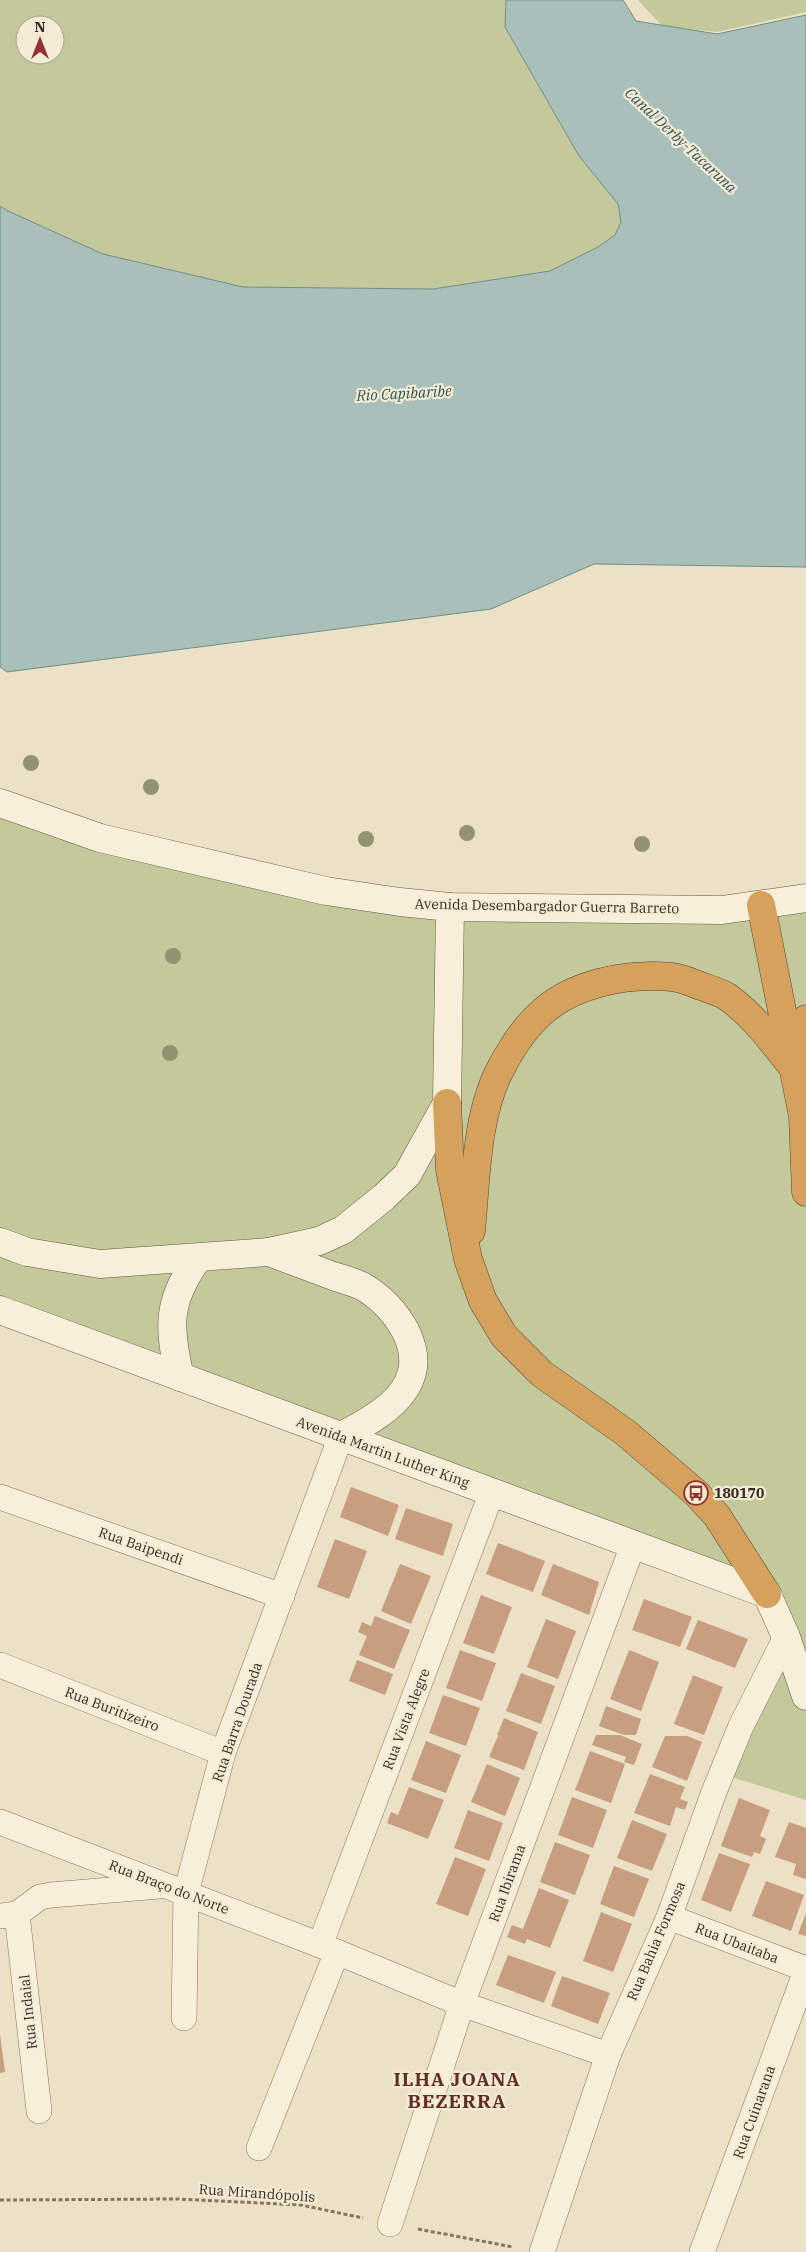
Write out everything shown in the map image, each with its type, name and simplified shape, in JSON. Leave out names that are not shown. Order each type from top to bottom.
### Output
[{"type":"highway","points":[[762,905],[803,1116],[806,1192]]},
{"type":"highway","points":[[468,1259],[481,1139],[492,1087],[500,1068],[520,1036],[539,1015],[557,1001],[579,989],[603,983],[637,977],[674,978],[725,995],[756,1021],[794,1065]]},
{"type":"highway","points":[[794,1065],[806,1019]]},
{"type":"highway","points":[[447,1103],[450,1170],[468,1259],[483,1301],[504,1336],[542,1374],[626,1433],[696,1493],[717,1516],[767,1594]]},
{"type":"street","name":"Avenida Desembargador Guerra Barreto","points":[[0,803],[100,838],[316,888],[400,902],[450,907],[722,910],[806,898]]},
{"type":"street","points":[[0,1242],[27,1252],[100,1264],[269,1252],[319,1241],[343,1230],[384,1197],[407,1174],[447,1103],[450,907]]},
{"type":"street","points":[[269,1252],[368,1290],[383,1300],[401,1322],[412,1344],[415,1366],[408,1386],[394,1402],[341,1436]]},
{"type":"street","points":[[180,1377],[172,1330],[173,1313],[182,1279],[198,1258]]},
{"type":"street","name":"Avenida Martin Luther King","points":[[0,1310],[767,1594]]},
{"type":"street","name":"Rua Barra Dourada","points":[[184,2018],[176,1889],[223,1753],[341,1436]]},
{"type":"street","name":"Rua Vista Alegre","points":[[329,1949],[492,1492]]},
{"type":"street","name":"Rua Baipendi","points":[[0,1497],[282,1596]]},
{"type":"street","name":"Rua Ibirama","points":[[390,2224],[462,2004],[633,1545]]},
{"type":"street","points":[[767,1594],[786,1637],[806,1696]]},
{"type":"street","name":"Rua Bahia Formosa","points":[[531,2250],[608,2055],[669,1917],[720,1775],[741,1726],[786,1637]]},
{"type":"street","name":"Rua Buritizeiro","points":[[0,1665],[223,1753]]},
{"type":"street","name":"Rua Braço do Norte","points":[[0,1822],[329,1949],[462,2004],[608,2055]]},
{"type":"street","points":[[8,1915],[40,1897],[51,1895],[176,1889]]},
{"type":"street","name":"Rua Indaial","points":[[8,1915],[39,2111]]},
{"type":"street","name":"Rua Ubaitaba","points":[[669,1917],[806,1970]]},
{"type":"street","points":[[259,2148],[329,1949]]},
{"type":"street","name":"Rua Cuinarana","points":[[702,2252],[806,1970]]},
{"type":"path","name":"Rua Mirandópolis","points":[[0,2200],[178,2199],[301,2205],[390,2224],[531,2250]]},
{"type":"green space","points":[[0,0],[506,0],[505,27],[579,156],[618,204],[621,222],[615,235],[598,247],[550,271],[433,289],[243,287],[103,254],[0,206]]},
{"type":"green space","points":[[638,0],[806,0],[806,12],[717,32],[662,26]]},
{"type":"green space","points":[[0,803],[450,907],[806,898],[806,1800],[728,1776],[786,1637],[767,1594],[0,1310]]},
{"type":"water","points":[[506,0],[623,0],[636,21],[717,34],[806,15],[806,567],[594,564],[491,609],[7,672],[0,667],[0,206],[103,254],[243,287],[433,289],[550,271],[598,247],[615,235],[621,222],[618,204],[579,156],[505,27]]},
{"type":"building","points":[[351,1487],[399,1505],[388,1536],[340,1517]]},
{"type":"building","points":[[406,1508],[453,1524],[443,1556],[395,1539]]},
{"type":"building","points":[[335,1539],[367,1551],[349,1599],[317,1587]]},
{"type":"building","points":[[498,1543],[545,1561],[533,1592],[486,1574]]},
{"type":"building","points":[[400,1564],[431,1576],[411,1624],[381,1611]]},
{"type":"building","points":[[553,1564],[599,1582],[589,1615],[541,1595]]},
{"type":"building","points":[[481,1595],[512,1607],[494,1654],[463,1643]]},
{"type":"building","points":[[644,1599],[692,1617],[680,1647],[632,1630]]},
{"type":"building","points":[[375,1616],[410,1630],[394,1669],[359,1655],[367,1636],[358,1632],[362,1622],[371,1626]]},
{"type":"building","points":[[546,1619],[576,1631],[558,1679],[527,1667]]},
{"type":"building","points":[[698,1620],[748,1639],[735,1668],[686,1649]]},
{"type":"building","points":[[460,1650],[496,1663],[482,1701],[446,1688]]},
{"type":"building","points":[[629,1650],[659,1662],[641,1711],[610,1699]]},
{"type":"building","points":[[357,1660],[393,1674],[385,1695],[349,1681]]},
{"type":"building","points":[[521,1673],[555,1686],[541,1724],[506,1711]]},
{"type":"building","points":[[693,1675],[723,1687],[704,1735],[674,1724]]},
{"type":"building","points":[[443,1695],[480,1708],[466,1746],[429,1733]]},
{"type":"building","points":[[606,1706],[641,1719],[636,1735],[624,1735],[599,1726]]},
{"type":"building","points":[[504,1718],[538,1732],[524,1770],[489,1757],[498,1736],[504,1738],[497,1735]]},
{"type":"building","points":[[596,1735],[620,1735],[642,1744],[634,1765],[624,1762],[626,1757],[592,1745]]},
{"type":"building","points":[[665,1736],[687,1736],[702,1742],[687,1781],[652,1767]]},
{"type":"building","points":[[426,1741],[461,1755],[446,1793],[411,1780]]},
{"type":"building","points":[[590,1751],[625,1764],[611,1803],[575,1790]]},
{"type":"building","points":[[487,1764],[520,1778],[505,1816],[471,1802]]},
{"type":"building","points":[[650,1774],[685,1787],[680,1799],[688,1802],[685,1810],[676,1807],[670,1826],[634,1813]]},
{"type":"building","points":[[409,1787],[444,1800],[428,1839],[387,1823],[391,1812],[398,1815]]},
{"type":"building","points":[[572,1797],[607,1810],[593,1848],[558,1835]]},
{"type":"building","points":[[739,1798],[770,1810],[760,1836],[766,1839],[760,1854],[754,1852],[752,1857],[721,1846]]},
{"type":"building","points":[[468,1810],[503,1823],[489,1861],[454,1848]]},
{"type":"building","points":[[632,1820],[667,1834],[652,1871],[617,1858]]},
{"type":"building","points":[[789,1822],[806,1828],[806,1879],[793,1875],[796,1864],[775,1857]]},
{"type":"building","points":[[555,1842],[590,1855],[575,1895],[540,1882]]},
{"type":"building","points":[[719,1853],[750,1864],[731,1912],[701,1900]]},
{"type":"building","points":[[455,1857],[486,1869],[468,1916],[436,1904]]},
{"type":"building","points":[[614,1866],[649,1879],[634,1917],[600,1904]]},
{"type":"building","points":[[766,1881],[804,1895],[791,1931],[752,1916]]},
{"type":"building","points":[[539,1888],[569,1900],[550,1948],[527,1939],[525,1944],[507,1937],[512,1925],[523,1929]]},
{"type":"building","points":[[601,1912],[632,1924],[613,1972],[583,1961]]},
{"type":"building","points":[[806,1913],[806,1936],[798,1934]]},
{"type":"building","points":[[508,1955],[556,1972],[544,2003],[496,1985]]},
{"type":"building","points":[[562,1976],[610,1993],[598,2024],[551,2006]]},
{"type":"building","points":[[0,2034],[5,2072],[0,2073]]},
{"type":"place","name":"180170","points":[[696,1493]]},
{"type":"district","name":"ILHA JOANA BEZERRA","points":[[457,2090]]},
{"type":"water label","name":"Canal Derby-Tacaruna","points":[[681,140]]},
{"type":"water label","name":"Rio Capibaribe","points":[[404,393]]}]
